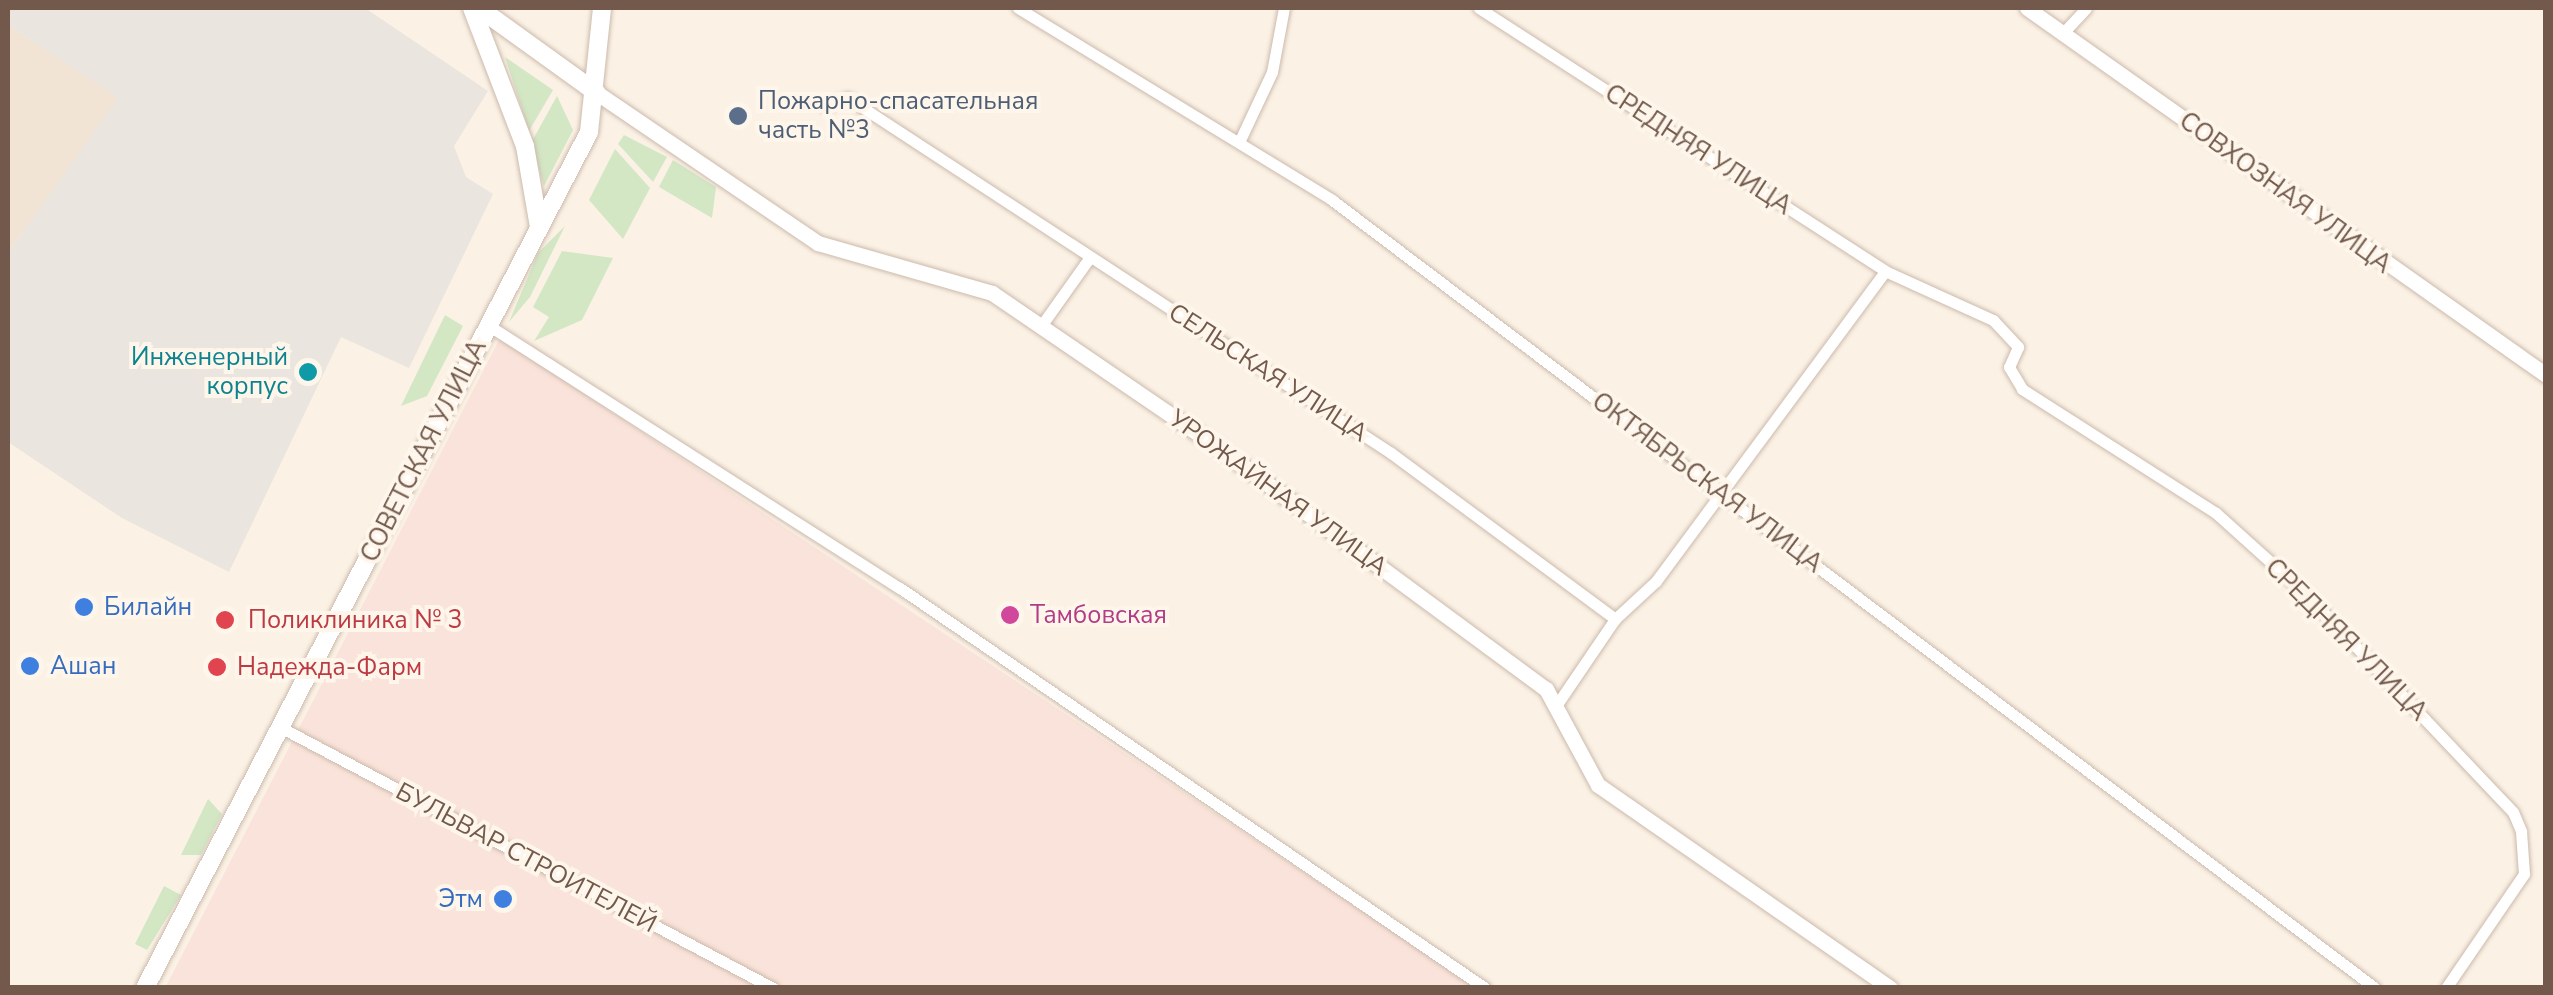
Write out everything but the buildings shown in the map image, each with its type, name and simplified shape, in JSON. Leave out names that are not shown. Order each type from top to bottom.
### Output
[{"type":"main road","points":[[476,8],[597,93]]},
{"type":"main road","points":[[476,8],[520,131],[539,227]]},
{"type":"main road","name":"СОВЕТСКАЯ УЛИЦА","points":[[146,988],[588,132],[597,93],[602,8]]},
{"type":"street","name":"ОКТЯБРЬСКАЯ УЛИЦА","points":[[1018,8],[1241,138],[2375,988]]},
{"type":"street","points":[[1241,138],[1272,72],[1284,8]]},
{"type":"street","name":"СРЕДНЯЯ УЛИЦА","points":[[1479,8],[1885,272],[2004,330],[2018,347],[2009,367],[2022,389],[2216,513],[2513,812],[2524,874],[2446,988]]},
{"type":"street","name":"СОВХОЗНАЯ УЛИЦА","points":[[2027,8],[2546,375]]},
{"type":"street","points":[[2062,34],[2086,8]]},
{"type":"street","name":"УРОЖАЙНАЯ УЛИЦА","points":[[597,93],[807,237],[970,282],[1041,326],[1558,703],[1598,785],[1890,988]]},
{"type":"street","name":"СЕЛЬСКАЯ УЛИЦА","points":[[826,106],[848,98],[1391,454],[1615,619]]},
{"type":"street","points":[[1041,326],[1090,256]]},
{"type":"street","points":[[1558,703],[1615,619],[1656,582],[1718,493],[1885,272]]},
{"type":"street","points":[[488,325],[900,588],[1485,988]]},
{"type":"street","name":"БУЛЬВАР СТРОИТЕЛЕЙ","points":[[280,727],[774,988]]},
{"type":"shaded area","points":[[8,8],[365,8],[488,91],[454,146],[466,177],[493,194],[409,368],[341,337],[229,572],[122,518],[8,442],[8,253],[118,98],[8,25]]},
{"type":"shaded area","points":[[8,25],[119,98],[8,253]]},
{"type":"shaded area","points":[[500,338],[1476,987],[165,988]]},
{"type":"green space","points":[[505,57],[553,90],[529,131]]},
{"type":"green space","points":[[557,96],[573,130],[544,186],[531,143]]},
{"type":"green space","points":[[624,135],[667,157],[653,182],[618,144]]},
{"type":"green space","points":[[615,149],[650,188],[623,239],[589,200]]},
{"type":"green space","points":[[673,160],[716,187],[712,218],[659,187]]},
{"type":"green space","points":[[565,226],[530,297],[509,322],[538,253]]},
{"type":"green space","points":[[562,251],[613,258],[582,320],[534,341],[549,317],[533,307]]},
{"type":"green space","points":[[445,315],[463,326],[427,396],[401,406]]},
{"type":"green space","points":[[208,799],[222,814],[201,855],[181,855]]},
{"type":"green space","points":[[164,886],[181,895],[147,950],[135,944]]},
{"type":"place","name":"Пожарно-спасательная часть №3","points":[[738,116]]},
{"type":"place","name":"Инженерный корпус","points":[[308,372]]},
{"type":"place","name":"Билайн","points":[[84,607]]},
{"type":"place","name":"Тамбовская","points":[[1010,615]]},
{"type":"place","name":"Поликлиника № 3","points":[[225,620]]},
{"type":"place","name":"Ашан","points":[[30,666]]},
{"type":"place","name":"Надежда-Фарм","points":[[217,667]]},
{"type":"place","name":"Этм","points":[[503,899]]}]
